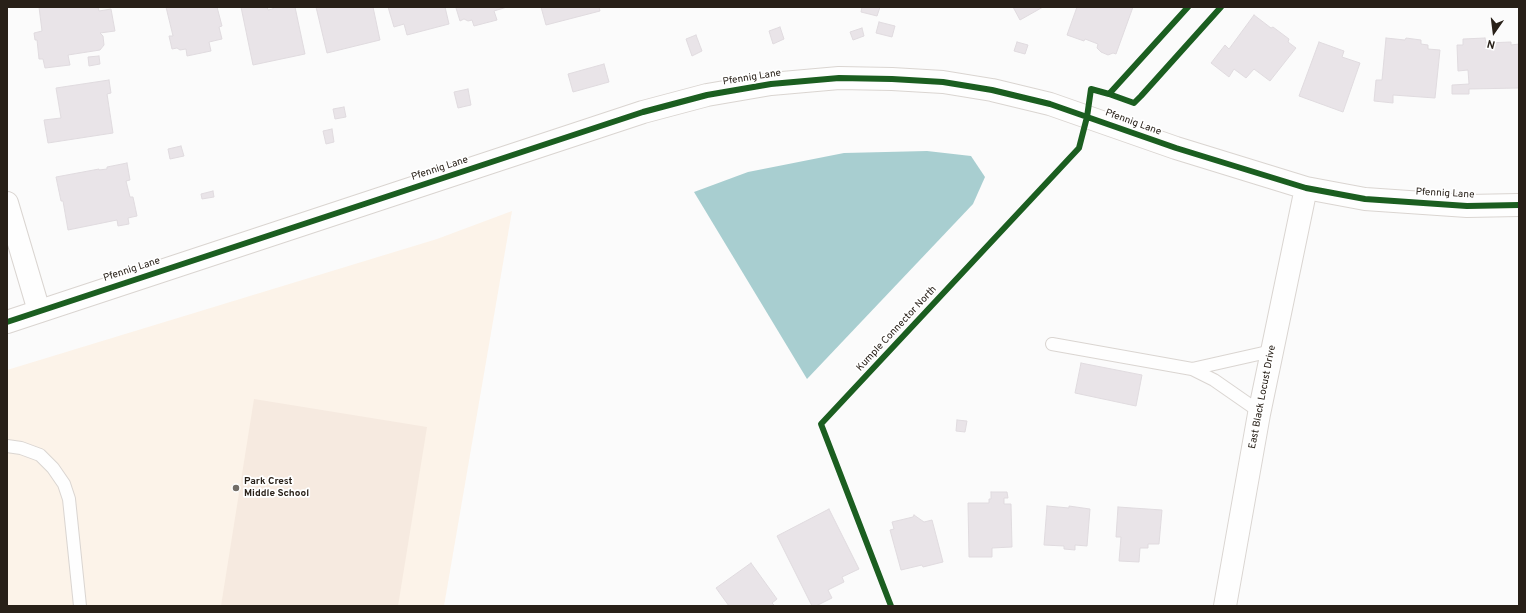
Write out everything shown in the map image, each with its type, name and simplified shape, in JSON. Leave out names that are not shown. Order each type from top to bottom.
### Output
[{"type":"street","name":"Pfennig Lane","points":[[7,322],[643,112],[707,95],[771,84],[839,78],[892,78],[943,82],[992,90],[1050,104],[1176,148],[1306,188],[1365,199],[1466,206],[1519,205]]},
{"type":"street","name":"East Black Locust Drive","points":[[1225,606],[1260,412],[1306,188]]},
{"type":"street","points":[[7,203],[39,311]]},
{"type":"lane","points":[[1052,344],[1192,369],[1214,380],[1260,412]]},
{"type":"lane","points":[[1192,369],[1272,351]]},
{"type":"lane","points":[[7,446],[21,448],[40,455],[53,468],[64,484],[69,499],[80,606]]},
{"type":"shaded area","name":"Park Crest Middle School","points":[[512,211],[444,606],[7,606],[7,370],[437,239]]},
{"type":"shaded area","points":[[254,399],[427,427],[398,606],[221,606]]},
{"type":"water","points":[[927,151],[971,156],[985,177],[973,204],[807,379],[694,192],[748,172],[844,153]]},
{"type":"building","points":[[39,7],[98,7],[99,11],[111,9],[115,31],[100,33],[103,36],[104,45],[100,50],[68,55],[70,65],[45,68],[43,59],[39,59],[37,40],[35,40],[34,33],[42,31]]},
{"type":"building","points":[[166,7],[217,7],[222,26],[219,27],[222,39],[209,42],[211,51],[187,56],[186,49],[172,49],[169,36],[173,36]]},
{"type":"building","points":[[241,7],[267,7],[268,10],[273,9],[273,7],[295,7],[305,54],[253,65]]},
{"type":"building","points":[[316,7],[373,7],[380,40],[327,53]]},
{"type":"building","points":[[388,7],[445,7],[449,24],[407,35],[404,24],[394,27]]},
{"type":"building","points":[[507,7],[494,11],[497,20],[474,26],[472,20],[468,21],[464,19],[460,21],[456,8]]},
{"type":"building","points":[[541,7],[599,7],[600,11],[546,25]]},
{"type":"building","points":[[862,7],[880,7],[877,16],[861,12]]},
{"type":"building","points":[[1013,7],[1043,7],[1020,20]]},
{"type":"building","points":[[1077,7],[1133,7],[1116,54],[1113,53],[1108,55],[1101,52],[1097,48],[1098,44],[1067,35]]},
{"type":"building","points":[[1254,15],[1289,39],[1288,42],[1296,48],[1270,81],[1254,69],[1246,78],[1234,69],[1229,77],[1211,63],[1225,45],[1229,49]]},
{"type":"building","points":[[879,22],[895,26],[892,37],[876,33]]},
{"type":"building","points":[[780,27],[784,39],[773,44],[769,31]]},
{"type":"building","points":[[862,28],[864,36],[853,40],[850,32]]},
{"type":"building","points":[[696,35],[702,51],[692,56],[686,39]]},
{"type":"building","points":[[1386,38],[1421,40],[1421,44],[1428,45],[1428,49],[1440,50],[1435,98],[1393,95],[1393,103],[1374,101],[1376,80],[1382,80]]},
{"type":"building","points":[[1485,38],[1486,43],[1511,42],[1511,45],[1519,44],[1519,88],[1469,89],[1469,94],[1452,94],[1452,85],[1469,84],[1468,70],[1458,71],[1457,45],[1463,45],[1463,39]]},
{"type":"building","points":[[1017,42],[1028,45],[1025,54],[1014,51]]},
{"type":"building","points":[[1319,42],[1344,51],[1342,57],[1360,63],[1343,112],[1299,96]]},
{"type":"building","points":[[99,56],[100,64],[89,66],[88,57]]},
{"type":"building","points":[[604,64],[609,82],[573,92],[568,74]]},
{"type":"building","points":[[109,80],[111,93],[107,94],[113,133],[48,143],[44,120],[61,118],[56,88]]},
{"type":"building","points":[[468,89],[471,105],[458,108],[454,92]]},
{"type":"building","points":[[344,107],[346,117],[335,119],[333,109]]},
{"type":"building","points":[[332,129],[334,142],[326,144],[323,131]]},
{"type":"building","points":[[181,146],[184,156],[170,159],[168,149]]},
{"type":"building","points":[[127,163],[130,180],[126,181],[130,197],[133,197],[137,216],[128,218],[129,224],[118,226],[117,220],[68,230],[63,201],[61,201],[56,177],[99,169],[107,169],[107,167]]},
{"type":"building","points":[[213,191],[214,197],[202,199],[201,194]]},
{"type":"building","points":[[1081,363],[1142,375],[1136,406],[1075,393]]},
{"type":"building","points":[[957,420],[967,421],[965,432],[956,431]]},
{"type":"building","points":[[991,492],[1007,492],[1008,498],[1004,498],[1004,504],[1011,504],[1012,547],[992,548],[992,557],[969,557],[968,503],[989,503],[989,499],[991,499]]},
{"type":"building","points":[[1047,506],[1069,508],[1069,506],[1090,509],[1087,546],[1075,545],[1075,550],[1064,549],[1064,546],[1044,545]]},
{"type":"building","points":[[1118,507],[1162,510],[1159,544],[1148,544],[1148,548],[1140,548],[1139,562],[1119,561],[1121,537],[1116,537]]},
{"type":"building","points":[[829,509],[859,569],[842,577],[844,582],[828,590],[832,598],[816,606],[812,606],[777,536]]},
{"type":"building","points":[[914,515],[924,522],[932,520],[943,562],[901,570],[890,530],[894,529],[892,522],[913,517]]},
{"type":"building","points":[[751,563],[777,599],[772,603],[775,606],[729,606],[716,588]]},
{"type":"cycle path","name":"Kumple Connector North","points":[[891,606],[821,424],[1079,148],[1087,117],[1091,89],[1109,94],[1188,7]]},
{"type":"cycle path","points":[[1109,94],[1134,103],[1221,7]]},
{"type":"cycle path","points":[[7,322],[643,112],[707,95],[771,84],[839,78],[943,82],[992,90],[1050,104],[1176,148],[1306,188],[1365,199],[1467,206],[1519,205]]},
{"type":"place","name":"Park Crest Middle School","points":[[236,488]]}]
